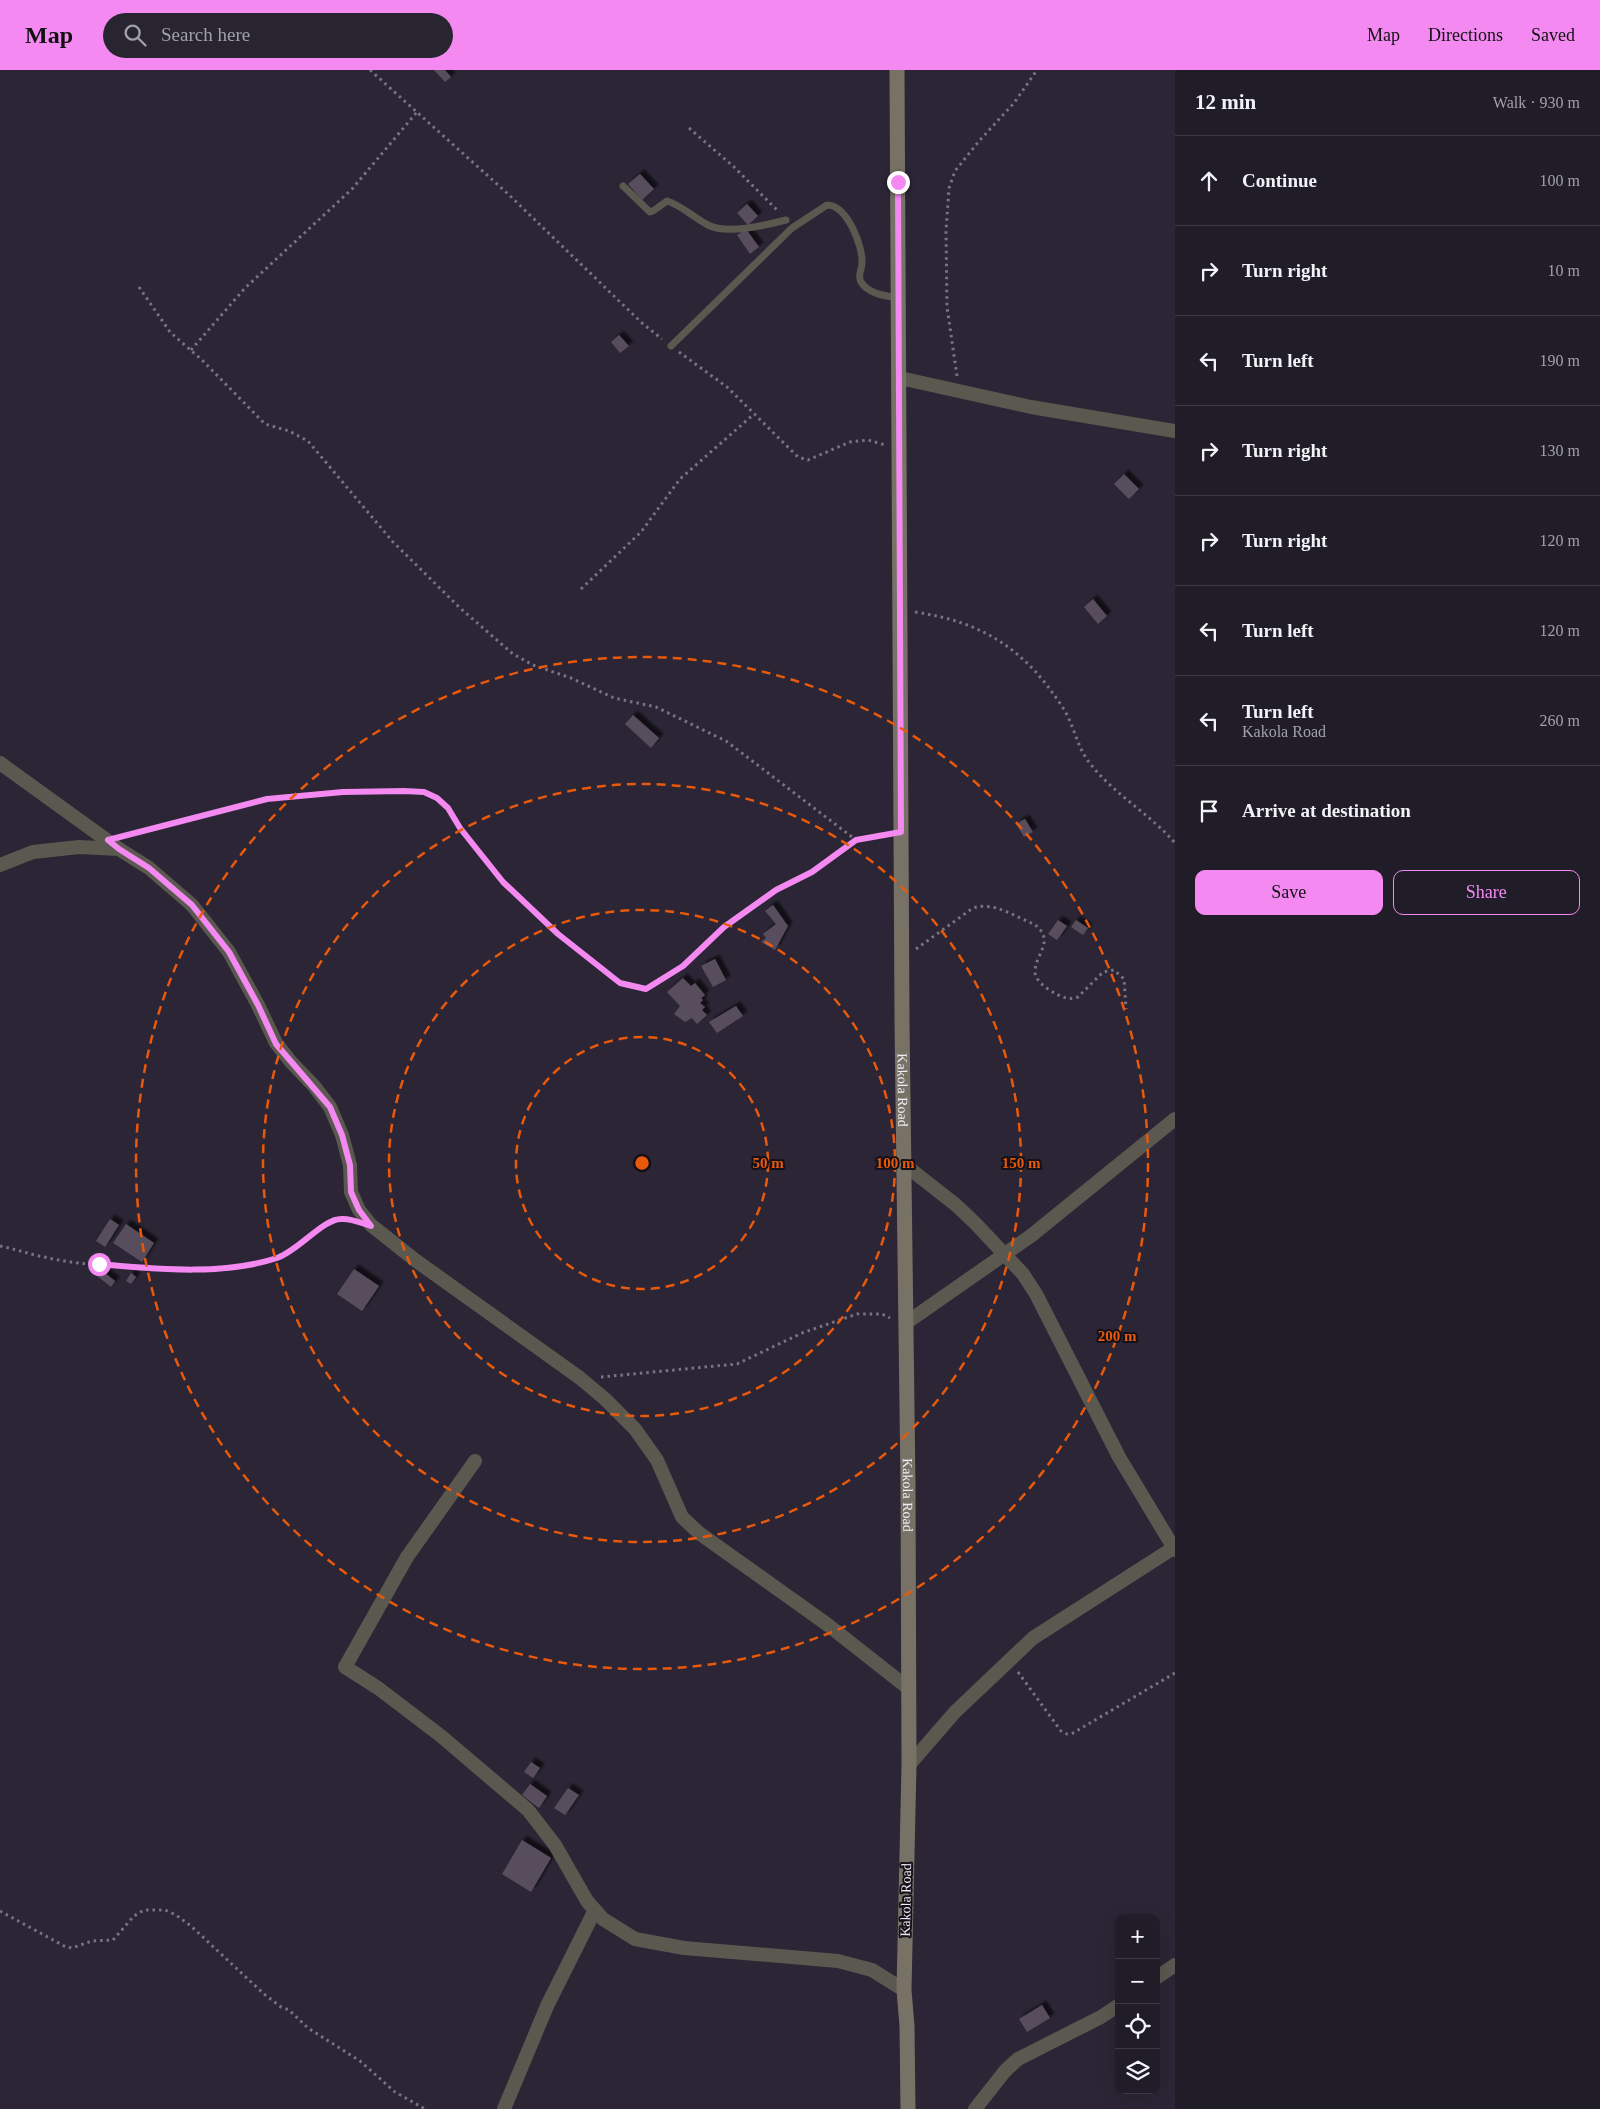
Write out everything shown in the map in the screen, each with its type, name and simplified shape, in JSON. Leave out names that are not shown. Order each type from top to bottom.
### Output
[{"type":"main road","name":"Kakola Road","points":[[897,70],[909,1765],[904,1990],[907,2026],[908,2109]]},
{"type":"street","points":[[900,378],[959,392],[1175,432]]},
{"type":"street","points":[[0,763],[113,845],[149,868],[192,905],[229,952],[258,1005],[276,1044],[330,1107],[342,1135],[348,1157],[351,1192],[359,1210],[371,1226],[431,1272],[580,1378],[605,1399],[635,1429],[657,1460],[682,1517],[699,1533],[828,1624],[908,1688]]},
{"type":"street","points":[[0,865],[33,852],[113,845]]},
{"type":"street","points":[[906,1325],[1004,1255],[1175,1119]]},
{"type":"street","points":[[904,1165],[956,1205],[1023,1274],[1036,1294],[1118,1457],[1175,1548],[1033,1638],[954,1712],[909,1765]]},
{"type":"street","points":[[475,1460],[408,1557],[345,1667],[378,1688],[441,1736],[528,1810],[555,1845],[587,1901],[603,1919],[635,1939],[684,1948],[838,1961],[872,1970],[904,1990]]},
{"type":"street","points":[[504,2109],[570,1956],[595,1910]]},
{"type":"street","points":[[1160,1975],[1175,1965]]},
{"type":"street","points":[[974,2109],[1005,2071],[1018,2059],[1101,2017],[1115,2008]]},
{"type":"lane","points":[[623,186],[650,212],[666,201],[710,226],[720,228],[754,226],[786,220]]},
{"type":"lane","points":[[671,346],[792,228],[827,205],[833,205],[840,209],[855,234],[862,262],[859,275],[861,283],[872,292],[899,298]]},
{"type":"path","points":[[370,70],[506,192],[642,323],[727,387],[798,457],[808,460],[850,442],[868,440],[900,449]]},
{"type":"path","points":[[959,392],[947,307],[946,231],[949,188],[955,171],[1014,103],[1037,70]]},
{"type":"path","points":[[190,350],[245,288],[352,189],[417,112]]},
{"type":"path","points":[[689,128],[747,179],[786,220]]},
{"type":"path","points":[[139,287],[170,332],[265,424],[289,431],[308,441],[393,542],[460,608],[513,654],[533,665],[571,678],[614,698],[656,707],[726,741],[856,840]]},
{"type":"path","points":[[581,589],[641,532],[680,479],[754,414]]},
{"type":"path","points":[[900,610],[961,622],[994,636],[1012,650],[1047,686],[1063,708],[1089,763],[1114,788],[1151,818],[1175,843]]},
{"type":"path","points":[[113,845],[267,799],[343,792],[424,792],[437,798],[448,808],[460,828],[503,882],[558,934],[620,983],[646,989],[683,966],[724,927],[776,890],[812,872],[856,840],[901,832]]},
{"type":"path","points":[[902,960],[973,908],[981,905],[993,906],[1034,924],[1040,929],[1045,942],[1035,971],[1038,981],[1058,994],[1072,998],[1078,997],[1104,972],[1114,970],[1124,979],[1126,1009]]},
{"type":"path","points":[[0,1246],[46,1258],[99,1264],[136,1268],[219,1270],[278,1258],[298,1247],[327,1224],[339,1218],[350,1219],[371,1226]]},
{"type":"path","points":[[580,1378],[737,1364],[802,1333],[858,1314],[882,1314],[906,1325]]},
{"type":"path","points":[[1008,1660],[1061,1731],[1067,1734],[1074,1732],[1175,1673]]},
{"type":"path","points":[[0,1911],[64,1946],[72,1948],[92,1941],[113,1940],[134,1916],[144,1910],[165,1910],[191,1926],[264,1994],[281,2007],[289,2010],[308,2028],[360,2061],[395,2092],[425,2109]]},
{"type":"building","points":[[434,70],[445,70],[451,77],[445,82]]},
{"type":"building","points":[[640,174],[654,189],[642,200],[628,184]]},
{"type":"building","points":[[747,204],[758,216],[748,225],[737,213]]},
{"type":"building","points":[[746,229],[759,247],[750,254],[737,235]]},
{"type":"building","points":[[619,335],[629,346],[620,353],[611,342]]},
{"type":"building","points":[[1124,474],[1139,489],[1129,499],[1114,484]]},
{"type":"building","points":[[1093,599],[1107,616],[1098,624],[1084,607]]},
{"type":"building","points":[[633,715],[659,738],[651,748],[625,724]]},
{"type":"building","points":[[1025,819],[1033,832],[1024,837],[1016,824]]},
{"type":"building","points":[[773,905],[788,926],[775,950],[761,942],[766,938],[763,934],[776,924],[765,911]]},
{"type":"building","points":[[1058,920],[1067,926],[1057,940],[1048,934]]},
{"type":"building","points":[[1076,920],[1088,928],[1083,935],[1071,927]]},
{"type":"building","points":[[715,959],[726,980],[713,987],[701,966]]},
{"type":"building","points":[[683,978],[691,986],[695,983],[705,995],[701,998],[703,1000],[700,1003],[705,1007],[702,1010],[707,1015],[697,1024],[692,1018],[685,1022],[674,1014],[680,1006],[667,992]]},
{"type":"building","points":[[736,1006],[743,1016],[717,1033],[709,1022]]},
{"type":"building","points":[[110,1219],[119,1225],[105,1247],[96,1241]]},
{"type":"building","points":[[126,1224],[154,1243],[142,1262],[113,1243]]},
{"type":"building","points":[[354,1269],[379,1286],[362,1311],[337,1294]]},
{"type":"building","points":[[101,1270],[115,1281],[111,1287],[97,1276]]},
{"type":"building","points":[[131,1273],[136,1277],[131,1284],[126,1281]]},
{"type":"building","points":[[531,1762],[540,1768],[533,1778],[524,1772]]},
{"type":"building","points":[[530,1784],[547,1796],[539,1808],[522,1795]]},
{"type":"building","points":[[568,1788],[579,1795],[565,1815],[554,1808]]},
{"type":"building","points":[[522,1840],[551,1858],[531,1892],[502,1874]]},
{"type":"building","points":[[1042,2005],[1050,2018],[1027,2032],[1019,2019]]},
{"type":"route","points":[[99,1264],[136,1268],[219,1270],[278,1258],[298,1247],[327,1224],[339,1218],[350,1219],[371,1226],[359,1210],[351,1192],[350,1165],[342,1135],[330,1107],[314,1086],[276,1044],[258,1005],[229,952],[192,905],[149,868],[108,840],[267,799],[343,792],[424,792],[437,798],[448,808],[460,828],[503,882],[558,934],[620,983],[646,989],[683,966],[724,927],[776,890],[812,872],[856,840],[901,832],[898,182]]}]
